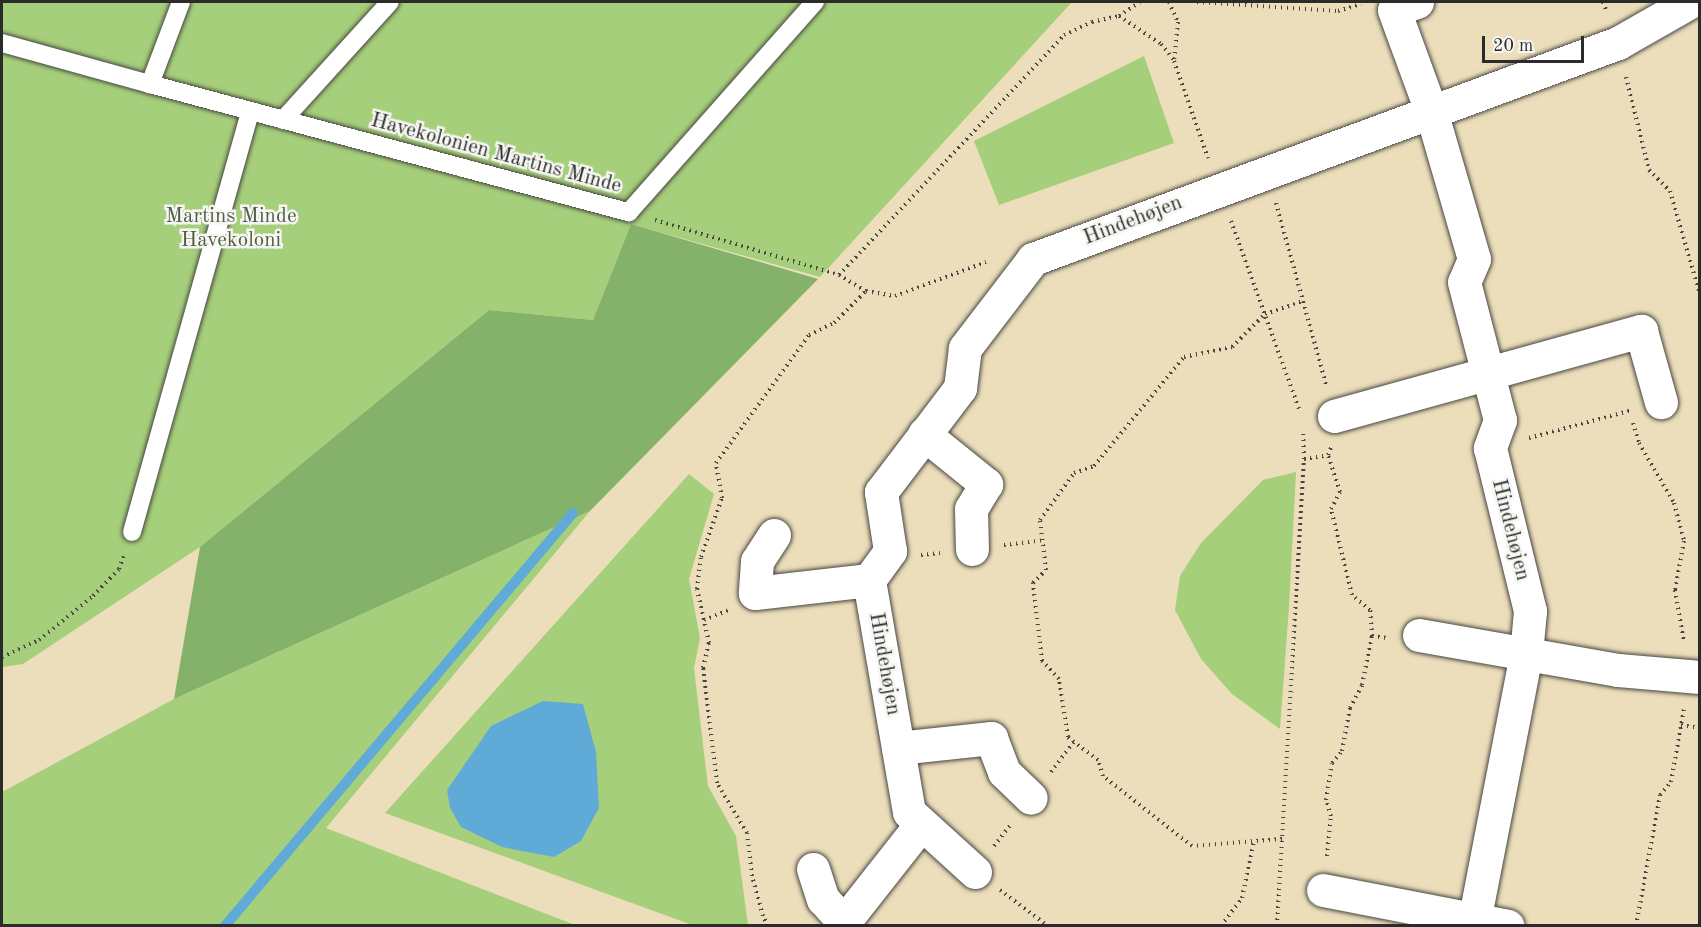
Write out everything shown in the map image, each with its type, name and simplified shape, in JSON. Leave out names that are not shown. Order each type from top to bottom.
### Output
[{"type":"street","name":"Hindehøjen","points":[[1033,259],[1618,43],[1690,2]]},
{"type":"street","points":[[1405,6],[1431,111],[1473,259],[1464,282],[1500,420],[1490,448]]},
{"type":"street","points":[[774,535],[757,561],[755,593],[869,580],[890,550],[880,492],[960,388],[965,348],[1033,259]]},
{"type":"street","points":[[1334,416],[1641,331],[1661,402]]},
{"type":"street","points":[[924,434],[986,483],[971,509],[972,549]]},
{"type":"street","name":"Hindehøjen","points":[[1474,922],[1526,654],[1530,611],[1490,448]]},
{"type":"street","name":"Hindehøjen","points":[[869,580],[909,812],[975,872]]},
{"type":"street","points":[[1419,635],[1618,670],[1700,677]]},
{"type":"street","points":[[898,748],[991,738],[1004,772],[1031,798]]},
{"type":"street","points":[[813,869],[823,899],[844,922],[921,824]]},
{"type":"street","points":[[1323,890],[1474,922],[1508,926]]},
{"type":"lane","points":[[150,84],[181,2]]},
{"type":"lane","points":[[284,120],[390,2]]},
{"type":"lane","name":"Havekolonien Martins Minde","points":[[2,43],[628,212],[815,2]]},
{"type":"lane","points":[[132,532],[250,111]]},
{"type":"path","points":[[838,275],[1064,35],[1092,22],[1119,16],[1140,2]]},
{"type":"path","points":[[1169,2],[1178,22],[1174,61]]},
{"type":"path","points":[[1197,2],[1338,11],[1359,4],[1405,6]]},
{"type":"path","points":[[1603,2],[1618,43],[1649,171],[1670,191],[1700,295]]},
{"type":"path","points":[[1119,16],[1161,44],[1174,61],[1300,414]]},
{"type":"path","points":[[1274,195],[1338,429],[1328,455],[1340,492],[1331,509],[1352,595],[1370,610],[1372,636],[1362,685],[1350,708],[1342,751],[1332,763],[1326,800],[1331,816],[1323,890]]},
{"type":"path","points":[[628,212],[838,275],[866,291],[895,296],[1005,256],[1033,259]]},
{"type":"path","points":[[1282,839],[1192,846],[1103,776],[1098,760],[1068,737],[1059,679],[1042,661],[1033,583],[1046,570],[1040,520],[1074,473],[1094,466],[1184,357],[1232,347],[1265,314],[1303,301]]},
{"type":"path","points":[[1490,448],[1661,402]]},
{"type":"path","points":[[1277,926],[1304,459],[1302,424]]},
{"type":"path","points":[[1304,459],[1328,455]]},
{"type":"path","points":[[2,657],[39,640],[93,596],[119,569],[132,532]]},
{"type":"path","points":[[1681,725],[1700,728]]},
{"type":"path","points":[[1221,926],[1242,898],[1254,841]]},
{"type":"path","points":[[975,872],[1048,926]]},
{"type":"green space","name":"Martins Minde Havekoloni","points":[[2,2],[1072,2],[820,277],[631,224],[593,320],[489,310],[200,547],[23,664],[2,667]]},
{"type":"green space","points":[[1144,56],[1174,143],[999,205],[974,141]]},
{"type":"green space","points":[[631,224],[818,279],[590,511],[174,699],[200,547],[489,310],[593,320]]},
{"type":"green space","points":[[1296,472],[1280,729],[1232,694],[1201,659],[1175,610],[1180,576],[1201,543],[1263,480]]},
{"type":"green space","points":[[689,474],[714,494],[689,579],[700,638],[694,668],[708,786],[736,836],[748,925],[692,925],[385,813]]},
{"type":"green space","points":[[590,511],[326,828],[575,925],[2,926],[2,792],[174,699]]},
{"type":"water","points":[[543,701],[583,704],[596,752],[599,808],[581,841],[554,857],[502,847],[461,827],[450,808],[447,790],[491,726]]},
{"type":"waterway","points":[[225,926],[573,513]]}]
